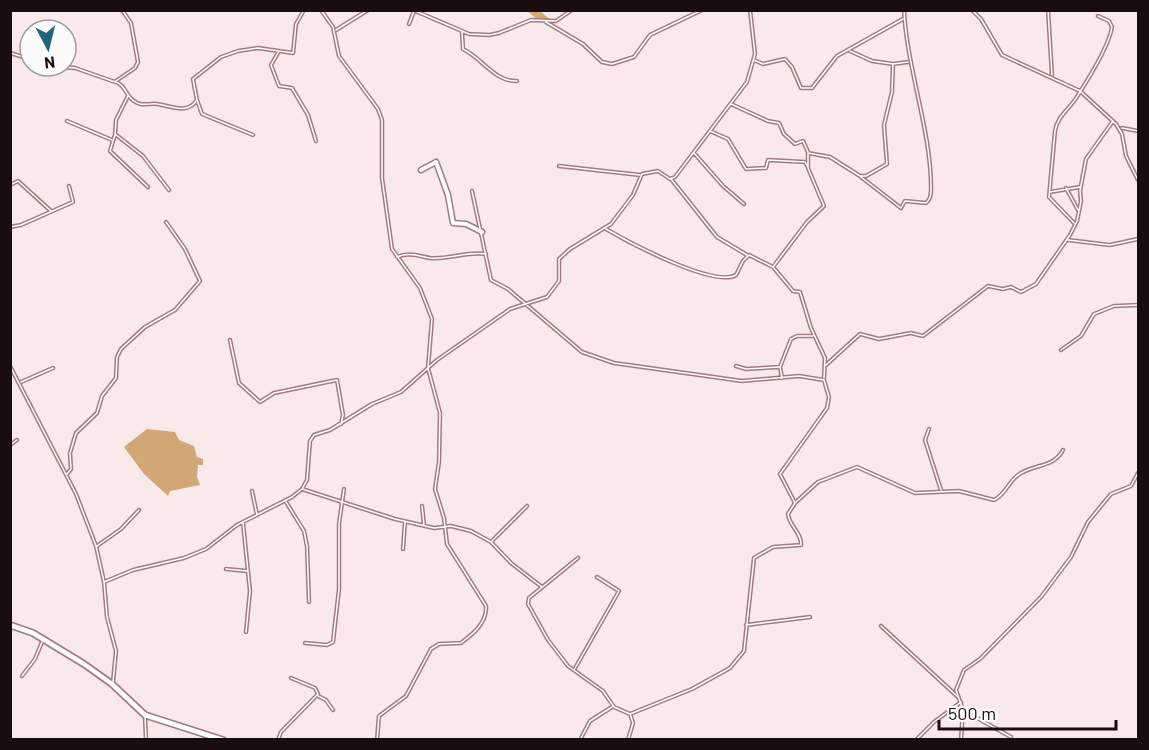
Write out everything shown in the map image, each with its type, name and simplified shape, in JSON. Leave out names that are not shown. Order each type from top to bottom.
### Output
[{"type":"main road","points":[[10,625],[43,638],[112,684],[145,715],[223,740]]},
{"type":"street","points":[[115,82],[135,68],[138,62],[131,23],[122,10]]},
{"type":"street","points":[[254,135],[202,114],[192,81],[221,57],[246,49],[294,52],[297,24],[304,10]]},
{"type":"street","points":[[321,10],[334,31],[339,56],[378,109],[382,120],[384,195],[390,241],[396,258],[420,288],[432,319],[428,368],[439,405],[439,462],[435,489],[448,548],[484,600],[485,618],[461,644],[444,643],[431,649],[406,696],[379,717],[377,740]]},
{"type":"street","points":[[334,31],[344,28],[368,10]]},
{"type":"street","points":[[409,24],[414,11],[462,32],[496,34],[531,20],[546,22],[559,20],[572,10]]},
{"type":"street","points":[[546,22],[583,44],[602,62],[612,64],[634,57],[650,35],[702,10]]},
{"type":"street","points":[[670,179],[677,174],[747,82],[754,59],[750,10]]},
{"type":"street","points":[[808,153],[830,157],[860,176],[901,208],[905,201],[926,203],[930,200],[932,193],[923,124],[909,62],[904,10]]},
{"type":"street","points":[[972,10],[981,20],[1002,55],[1052,76],[1080,91],[1120,128],[1126,156],[1138,180]]},
{"type":"street","points":[[1048,10],[1052,76]]},
{"type":"street","points":[[1075,224],[1051,202],[1049,192],[1056,126],[1080,91],[1099,55],[1108,46],[1112,27],[1109,21],[1098,16]]},
{"type":"street","points":[[754,59],[755,62],[763,64],[785,59],[792,67],[801,88],[812,88],[835,57],[904,19]]},
{"type":"street","points":[[462,32],[463,49],[476,55],[501,79],[517,81]]},
{"type":"street","points":[[279,51],[271,64],[279,86],[291,88],[308,115],[316,141]]},
{"type":"street","points":[[848,51],[868,60],[893,64],[909,62]]},
{"type":"street","points":[[860,176],[866,176],[887,164],[884,125],[892,92],[893,64]]},
{"type":"street","points":[[78,69],[124,86],[128,95],[143,105],[156,104],[177,109],[192,106],[197,100]]},
{"type":"street","points":[[128,95],[116,120],[110,151],[148,187]]},
{"type":"street","points":[[730,103],[768,121],[779,123],[784,134],[794,144],[803,141],[808,153],[808,168]]},
{"type":"street","points":[[67,121],[112,140]]},
{"type":"street","points":[[826,365],[860,334],[879,339],[911,333],[923,336],[988,286],[1003,289],[1011,287],[1021,292],[1027,291],[1036,284],[1075,224],[1086,159],[1113,121]]},
{"type":"street","points":[[1120,128],[1138,131]]},
{"type":"street","points":[[710,131],[728,139],[746,169],[766,168],[768,160],[805,162],[808,168],[824,206],[807,222],[773,267]]},
{"type":"street","points":[[115,134],[143,156],[169,190]]},
{"type":"street","points":[[693,152],[723,186],[744,204]]},
{"type":"street","points":[[421,170],[436,162],[448,195],[453,223],[466,224],[482,232]]},
{"type":"street","points":[[559,166],[640,176],[658,171],[670,179],[717,237],[773,267],[793,291],[800,291],[814,336],[825,358],[824,380],[829,397],[828,408],[780,474],[795,503]]},
{"type":"street","points":[[104,582],[133,570],[184,558],[206,549],[243,523],[286,501],[302,489],[307,480],[311,438],[340,424],[372,404],[401,392],[428,368],[502,313],[539,301],[552,293],[559,281],[557,266],[559,259],[570,249],[605,228],[633,195],[640,176]]},
{"type":"street","points":[[10,185],[18,181],[51,211]]},
{"type":"street","points":[[10,227],[21,225],[73,202],[69,186]]},
{"type":"street","points":[[1049,192],[1081,187]]},
{"type":"street","points":[[1066,188],[1078,214]]},
{"type":"street","points":[[472,191],[491,280],[508,289],[582,352],[614,363],[742,381],[803,376],[824,380]]},
{"type":"street","points":[[66,475],[71,469],[70,453],[76,433],[97,413],[102,396],[116,378],[117,357],[121,349],[145,327],[175,310],[200,281],[185,249],[166,222]]},
{"type":"street","points":[[605,228],[671,262],[724,279],[736,275],[749,255]]},
{"type":"street","points":[[1066,240],[1110,245],[1138,239]]},
{"type":"street","points":[[396,258],[408,254],[434,258],[468,253],[486,254]]},
{"type":"street","points":[[1061,350],[1081,336],[1094,314],[1114,306],[1138,306]]},
{"type":"street","points":[[782,378],[780,367],[792,338],[814,336]]},
{"type":"street","points":[[230,340],[239,383],[260,402],[274,393],[337,380],[343,415],[340,424]]},
{"type":"street","points":[[10,366],[66,475],[96,546],[104,582],[107,617],[117,658],[112,684]]},
{"type":"street","points":[[736,366],[746,369],[780,367]]},
{"type":"street","points":[[20,382],[53,368]]},
{"type":"street","points":[[929,429],[925,440],[941,491]]},
{"type":"street","points":[[10,445],[17,440]]},
{"type":"street","points":[[578,558],[529,598],[528,604],[548,640],[574,671],[603,692],[614,707],[630,714],[692,688],[730,668],[744,651],[754,558],[773,547],[801,544],[801,539],[789,519],[789,514],[795,503],[823,478],[857,467],[915,493],[959,491],[994,500],[1004,494],[1018,475],[1051,463],[1063,450]]},
{"type":"street","points":[[958,698],[956,690],[966,667],[980,658],[1041,597],[1053,583],[1089,522],[1106,500],[1111,494],[1131,486],[1138,473]]},
{"type":"street","points":[[302,489],[424,526],[471,531],[491,543],[511,563],[542,587]]},
{"type":"street","points":[[305,643],[327,645],[333,642],[339,589],[338,547],[344,489]]},
{"type":"street","points":[[252,490],[258,516]]},
{"type":"street","points":[[286,501],[304,531],[307,546],[309,602]]},
{"type":"street","points":[[422,506],[424,526]]},
{"type":"street","points":[[491,543],[527,506]]},
{"type":"street","points":[[96,546],[115,534],[140,510]]},
{"type":"street","points":[[403,549],[405,521]]},
{"type":"street","points":[[243,523],[249,591],[246,632]]},
{"type":"street","points":[[226,569],[248,571]]},
{"type":"street","points":[[574,671],[619,591],[597,577]]},
{"type":"street","points":[[746,625],[810,617]]},
{"type":"street","points":[[881,626],[961,702],[963,710],[961,740]]},
{"type":"street","points":[[22,676],[35,659],[43,638]]},
{"type":"street","points":[[291,678],[316,689],[317,696]]},
{"type":"street","points":[[317,696],[326,700],[333,710]]},
{"type":"street","points":[[278,740],[282,730],[317,696]]},
{"type":"street","points":[[916,740],[934,722],[961,702]]},
{"type":"street","points":[[580,740],[590,722],[614,707]]},
{"type":"street","points":[[963,710],[1011,737]]},
{"type":"street","points":[[628,740],[633,723],[630,714]]},
{"type":"street","points":[[145,715],[146,740]]},
{"type":"shaded area","points":[[527,11],[540,11],[551,20],[536,18]]},
{"type":"shaded area","points":[[147,429],[175,432],[179,440],[194,446],[197,457],[203,459],[203,465],[198,465],[197,477],[200,485],[170,491],[168,496],[144,474],[124,447]]}]
